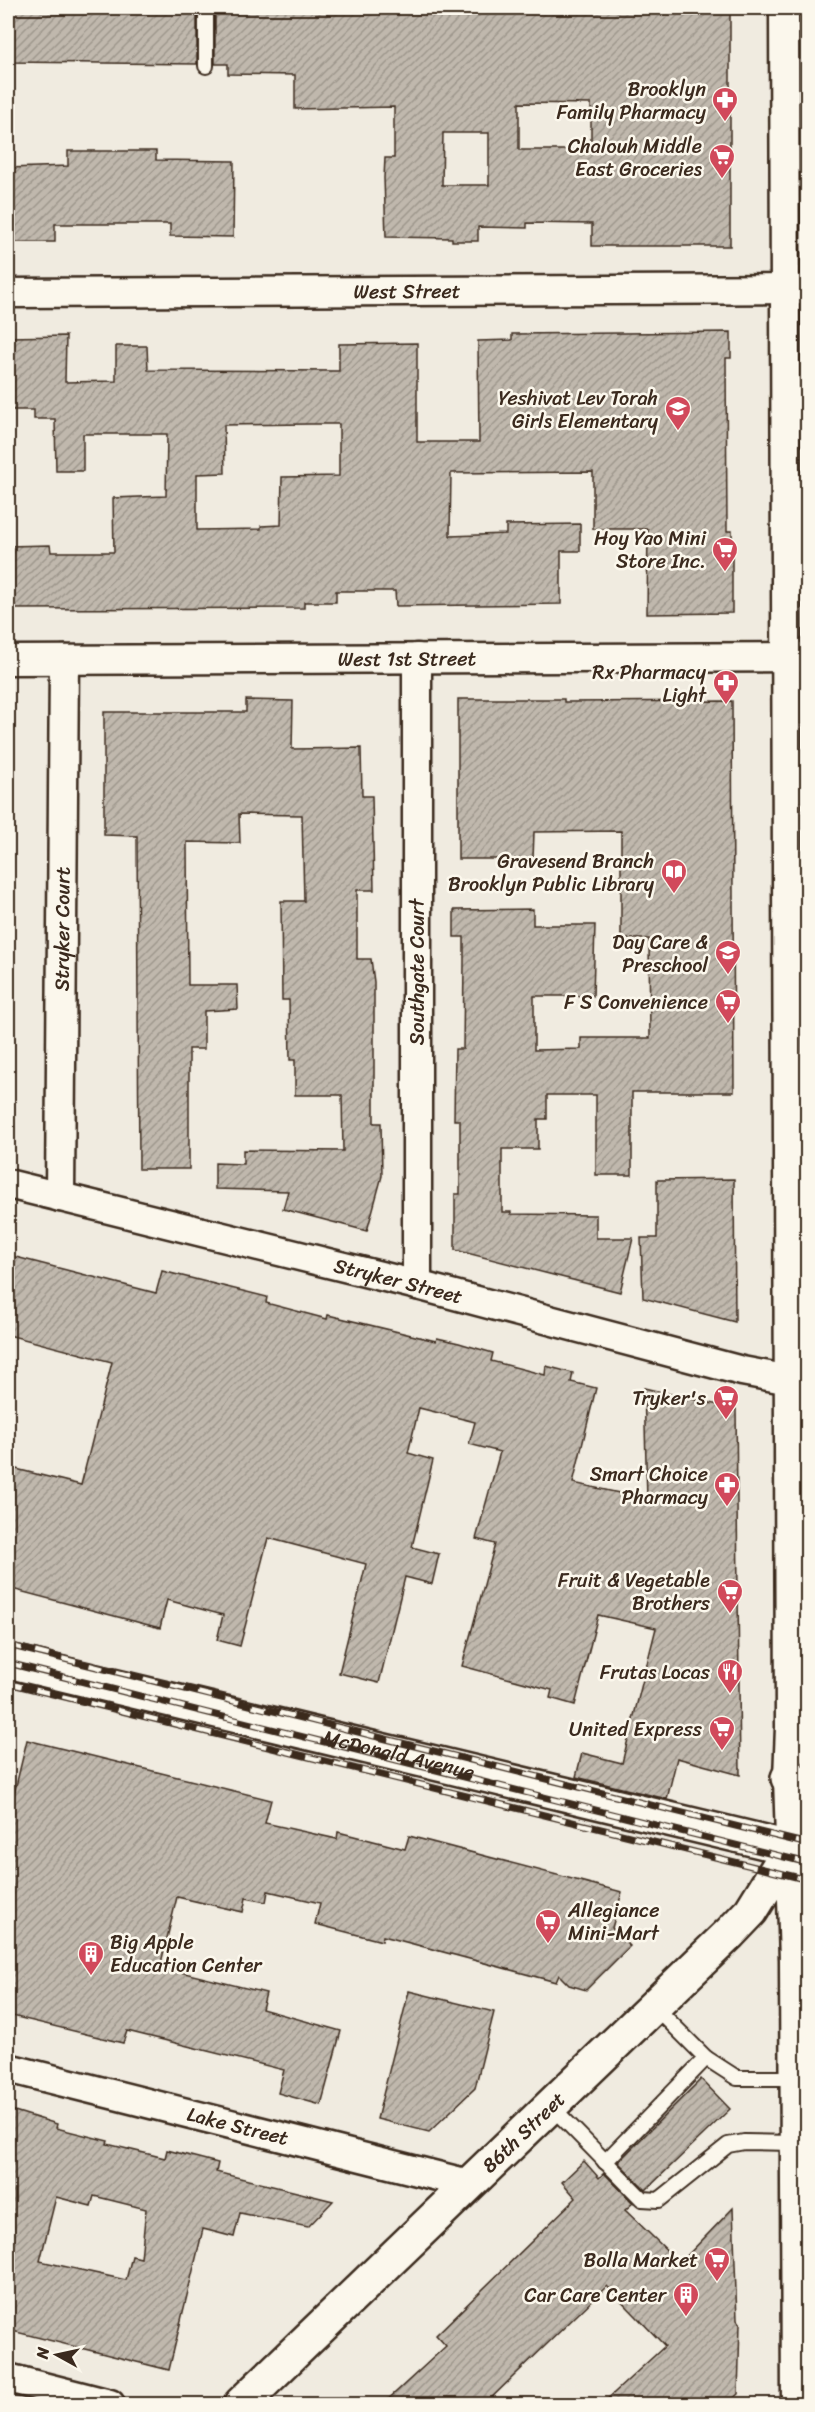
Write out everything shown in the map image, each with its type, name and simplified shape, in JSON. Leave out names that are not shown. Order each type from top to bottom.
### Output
[{"type":"main road","name":"McDonald Avenue","points":[[8,1661],[802,1849]]},
{"type":"main road","name":"86th Street","points":[[241,2404],[751,1911],[802,1849]]},
{"type":"street","points":[[784,8],[796,289],[798,1781],[802,1849],[794,2143],[796,2404]]},
{"type":"street","name":"West Street","points":[[8,293],[796,289]]},
{"type":"street","name":"Southgate Court","points":[[417,658],[417,1285]]},
{"type":"street","name":"West 1st Street","points":[[8,660],[797,658]]},
{"type":"street","name":"Stryker Court","points":[[60,1197],[64,660]]},
{"type":"street","name":"Stryker Street","points":[[8,1184],[417,1285],[731,1368],[798,1382]]},
{"type":"street","name":"Lake Street","points":[[8,2068],[469,2184]]},
{"type":"street","points":[[8,2378],[110,2404]]},
{"type":"lane","points":[[206,8],[206,66]]},
{"type":"lane","points":[[654,2006],[706,2058],[737,2078],[795,2078]]},
{"type":"lane","points":[[605,2162],[706,2058]]},
{"type":"lane","points":[[551,2106],[642,2199],[659,2200],[728,2145],[744,2142],[794,2143]]},
{"type":"building","points":[[8,8],[197,8],[197,64],[8,62]]},
{"type":"building","points":[[215,8],[730,8],[730,246],[592,246],[592,224],[527,223],[527,228],[478,227],[478,241],[452,241],[452,238],[386,237],[385,158],[394,158],[394,107],[295,109],[295,75],[228,74],[228,64],[215,64]],"holes":[[[519,103],[591,104],[591,150],[519,150]],[[443,133],[489,133],[489,185],[442,185]]]},
{"type":"building","points":[[68,151],[156,151],[156,160],[234,161],[233,237],[170,236],[170,224],[55,224],[55,242],[8,242],[8,168],[68,166]]},
{"type":"building","points":[[731,332],[731,358],[726,358],[727,531],[732,531],[732,613],[647,614],[648,529],[593,529],[593,472],[451,473],[450,536],[506,534],[506,525],[580,524],[580,551],[561,551],[561,604],[396,606],[395,591],[336,591],[336,602],[304,602],[304,608],[8,609],[8,546],[50,545],[51,552],[114,552],[113,498],[166,496],[167,434],[83,434],[83,471],[56,471],[55,419],[34,419],[34,410],[8,410],[8,337],[66,336],[65,382],[116,381],[116,346],[147,346],[148,370],[339,371],[339,344],[417,343],[417,442],[479,442],[478,341],[512,340],[512,334]],"holes":[[[339,424],[339,476],[282,477],[281,525],[261,526],[261,529],[197,530],[197,474],[225,473],[224,425]]]},
{"type":"building","points":[[458,699],[564,699],[564,702],[732,701],[734,1092],[632,1092],[632,1175],[596,1175],[596,1095],[547,1095],[547,1119],[538,1119],[538,1149],[502,1149],[502,1212],[596,1215],[596,1238],[633,1238],[620,1292],[455,1250],[455,1194],[460,1194],[460,1120],[454,1120],[455,1049],[463,1049],[464,937],[454,937],[454,910],[533,909],[533,925],[595,925],[593,996],[534,996],[534,1050],[581,1049],[581,1038],[650,1038],[649,939],[621,939],[621,831],[534,832],[533,859],[458,859]]},
{"type":"building","points":[[246,700],[293,701],[292,749],[361,748],[362,796],[372,796],[374,890],[357,890],[357,959],[371,959],[374,982],[374,1123],[381,1123],[382,1176],[367,1231],[283,1209],[288,1191],[215,1189],[215,1163],[243,1164],[243,1150],[343,1151],[342,1095],[295,1095],[295,1060],[290,1060],[289,1000],[282,1000],[281,901],[304,901],[302,815],[239,814],[240,843],[187,842],[188,985],[237,985],[238,1009],[204,1011],[204,1049],[189,1049],[189,1169],[139,1169],[137,836],[104,835],[104,712],[246,712]]},
{"type":"building","points":[[734,1179],[735,1322],[643,1298],[641,1238],[657,1238],[657,1180]]},
{"type":"building","points":[[8,1255],[156,1293],[162,1271],[267,1297],[266,1303],[327,1319],[328,1315],[436,1341],[437,1338],[459,1343],[493,1353],[491,1361],[545,1375],[546,1366],[573,1373],[571,1382],[596,1388],[573,1483],[647,1499],[644,1388],[736,1409],[740,1775],[677,1758],[667,1799],[576,1777],[582,1753],[622,1763],[656,1628],[598,1615],[575,1705],[550,1698],[552,1690],[462,1666],[495,1544],[476,1539],[500,1452],[469,1444],[475,1422],[419,1408],[408,1453],[433,1460],[412,1547],[439,1554],[432,1584],[405,1577],[379,1683],[339,1673],[366,1564],[268,1538],[240,1646],[217,1640],[223,1615],[167,1600],[160,1628],[8,1588],[8,1467],[81,1485],[112,1362],[8,1335]]},
{"type":"building","points":[[27,1740],[271,1800],[265,1823],[337,1839],[338,1832],[405,1849],[409,1836],[622,1892],[612,1928],[630,1946],[586,1990],[569,1985],[559,1975],[556,1982],[383,1936],[382,1941],[315,1924],[320,1903],[268,1891],[266,1902],[246,1898],[243,1912],[177,1897],[160,1967],[266,1993],[262,2009],[341,2031],[321,2105],[278,2093],[284,2070],[127,2031],[123,2043],[8,2015],[8,1819]]},
{"type":"building","points":[[409,1991],[494,2012],[475,2088],[429,2132],[377,2119]]},
{"type":"building","points":[[701,2079],[730,2109],[646,2190],[618,2162]]},
{"type":"building","points":[[8,2109],[57,2124],[56,2128],[108,2141],[107,2144],[165,2158],[167,2150],[218,2163],[216,2172],[333,2201],[308,2227],[240,2213],[234,2237],[203,2229],[169,2370],[8,2330]],"holes":[[[94,2196],[146,2209],[141,2258],[132,2256],[126,2280],[40,2261],[56,2197],[91,2206]]]},
{"type":"building","points":[[584,2161],[599,2178],[604,2173],[633,2203],[625,2210],[680,2263],[733,2208],[737,2320],[740,2324],[738,2394],[727,2404],[602,2404],[665,2346],[607,2286],[485,2404],[383,2404],[446,2346],[436,2335],[576,2198],[562,2182]]},
{"type":"railway","points":[[8,1645],[808,1844]]},
{"type":"railway","points":[[8,1663],[808,1863]]},
{"type":"railway","points":[[8,1683],[808,1880]]},
{"type":"place","name":"Brooklyn Family Pharmacy","points":[[725,123]]},
{"type":"place","name":"Chalouh Middle East Groceries","points":[[722,180]]},
{"type":"place","name":"Yeshivat Lev Torah Girls Elementary","points":[[678,432]]},
{"type":"place","name":"Hoy Yao Mini Store Inc.","points":[[725,573]]},
{"type":"place","name":"Rx Pharmacy Light","points":[[726,706]]},
{"type":"place","name":"Gravesend Branch Brooklyn Public Library","points":[[674,895]]},
{"type":"place","name":"Day Care & Preschool","points":[[728,976]]},
{"type":"place","name":"F S Convenience","points":[[728,1025]]},
{"type":"place","name":"Tryker's","points":[[726,1421]]},
{"type":"place","name":"Smart Choice Pharmacy","points":[[727,1508]]},
{"type":"place","name":"Fruit & Vegetable Brothers","points":[[730,1615]]},
{"type":"place","name":"Frutas Locas","points":[[730,1695]]},
{"type":"place","name":"United Express","points":[[722,1752]]},
{"type":"place","name":"Allegiance Mini-Mart","points":[[548,1945]]},
{"type":"place","name":"Big Apple Education Center","points":[[91,1977]]},
{"type":"place","name":"Bolla Market","points":[[717,2283]]},
{"type":"place","name":"Car Care Center","points":[[686,2318]]}]
